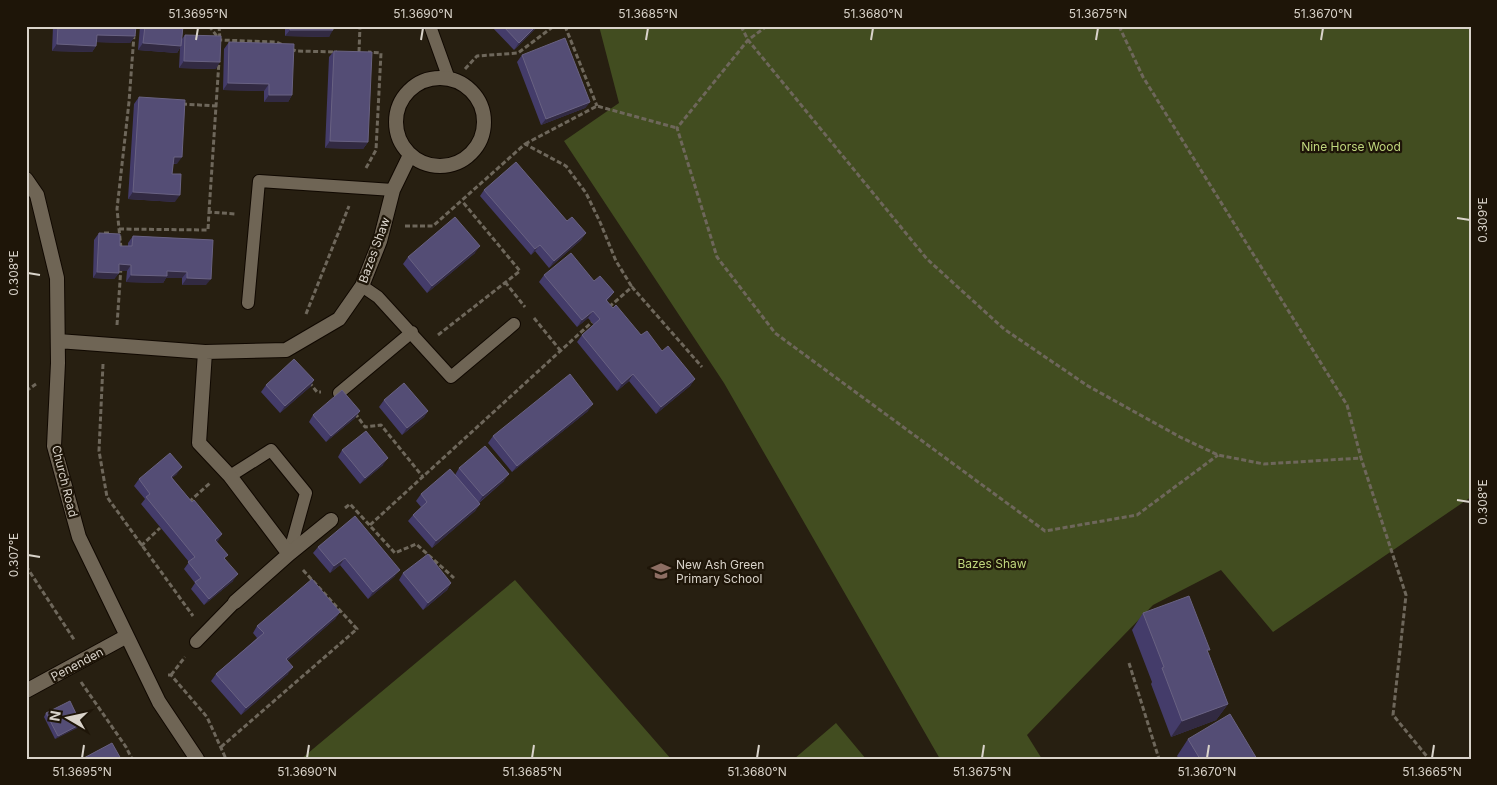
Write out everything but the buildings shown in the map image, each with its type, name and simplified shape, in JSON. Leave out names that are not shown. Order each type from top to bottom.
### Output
[{"type":"street","points":[[430,79],[452,80],[464,84],[475,95],[481,105],[485,120],[477,147],[466,158],[452,165],[438,167],[423,163],[410,155],[400,141],[396,126],[397,110],[405,95],[416,85],[430,79]]},
{"type":"street","name":"Bazes Shaw","points":[[58,341],[205,352],[286,350],[293,347],[339,319],[362,286],[380,241],[394,190],[410,155]]},
{"type":"street","name":"Church Road","points":[[26,179],[37,195],[57,278],[58,341],[54,446],[79,537],[159,702],[197,759]]},
{"type":"street","points":[[205,352],[199,443],[228,473],[289,554]]},
{"type":"street","points":[[236,602],[289,554],[331,520]]},
{"type":"street","name":"Penenden","points":[[26,691],[127,636]]},
{"type":"lane","points":[[430,26],[452,80]]},
{"type":"lane","points":[[248,303],[259,181],[394,190]]},
{"type":"lane","points":[[362,286],[378,296],[451,377],[514,324]]},
{"type":"lane","points":[[339,393],[412,332]]},
{"type":"lane","points":[[228,473],[271,450],[306,493],[289,554]]},
{"type":"lane","points":[[201,637],[236,602]]},
{"type":"path","points":[[122,253],[117,209],[129,102],[134,26]]},
{"type":"path","points":[[209,26],[220,40],[276,42],[296,51],[341,52]]},
{"type":"path","points":[[219,26],[220,49]]},
{"type":"path","points":[[360,26],[360,52]]},
{"type":"path","points":[[452,80],[477,56],[518,53],[554,26]]},
{"type":"path","points":[[565,26],[598,106]]},
{"type":"path","points":[[741,26],[748,40],[927,260],[1004,329],[1088,386],[1218,455],[1264,464],[1361,458]]},
{"type":"path","points":[[677,128],[748,40],[767,26]]},
{"type":"path","points":[[1119,26],[1143,77],[1347,405],[1361,458],[1406,595],[1393,715],[1429,759]]},
{"type":"path","points":[[293,347],[356,187],[376,150],[381,53],[350,52]]},
{"type":"path","points":[[119,229],[208,230],[219,59]]},
{"type":"path","points":[[129,102],[139,102]]},
{"type":"path","points":[[178,104],[217,106]]},
{"type":"path","points":[[384,225],[433,226],[526,144],[598,106],[677,128]]},
{"type":"path","points":[[677,128],[717,257],[775,333],[1045,531],[1137,515],[1218,455]]},
{"type":"path","points":[[526,144],[566,166],[586,193],[616,261],[632,287],[702,367]]},
{"type":"path","points":[[424,346],[520,271],[462,201]]},
{"type":"path","points":[[209,212],[256,216]]},
{"type":"path","points":[[104,233],[120,234]]},
{"type":"path","points":[[121,262],[99,452],[107,497],[201,637]]},
{"type":"path","points":[[604,311],[632,287]]},
{"type":"path","points":[[370,525],[592,322]]},
{"type":"path","points":[[306,379],[317,392],[339,393],[365,427],[380,425],[423,477]]},
{"type":"path","points":[[184,506],[228,473]]},
{"type":"path","points":[[331,520],[350,504],[395,553],[416,544],[454,578]]},
{"type":"path","points":[[141,546],[160,528]]},
{"type":"path","points":[[221,747],[357,629],[289,554]]},
{"type":"path","points":[[26,566],[86,658]]},
{"type":"path","points":[[1129,663],[1159,759]]},
{"type":"path","points":[[70,666],[126,747],[132,759]]},
{"type":"path","points":[[148,679],[171,675],[207,717],[226,759]]},
{"type":"green space","name":"Nine Horse Wood","points":[[599,26],[1471,26],[1471,497],[1273,632],[1221,570],[1153,605],[1027,735],[1042,759],[940,759],[724,383],[564,141],[619,103]]},
{"type":"green space","points":[[515,580],[671,759],[301,759]]},
{"type":"green space","points":[[836,723],[866,759],[794,759]]},
{"type":"place","name":"New Ash Green Primary School","points":[[661,571]]}]
